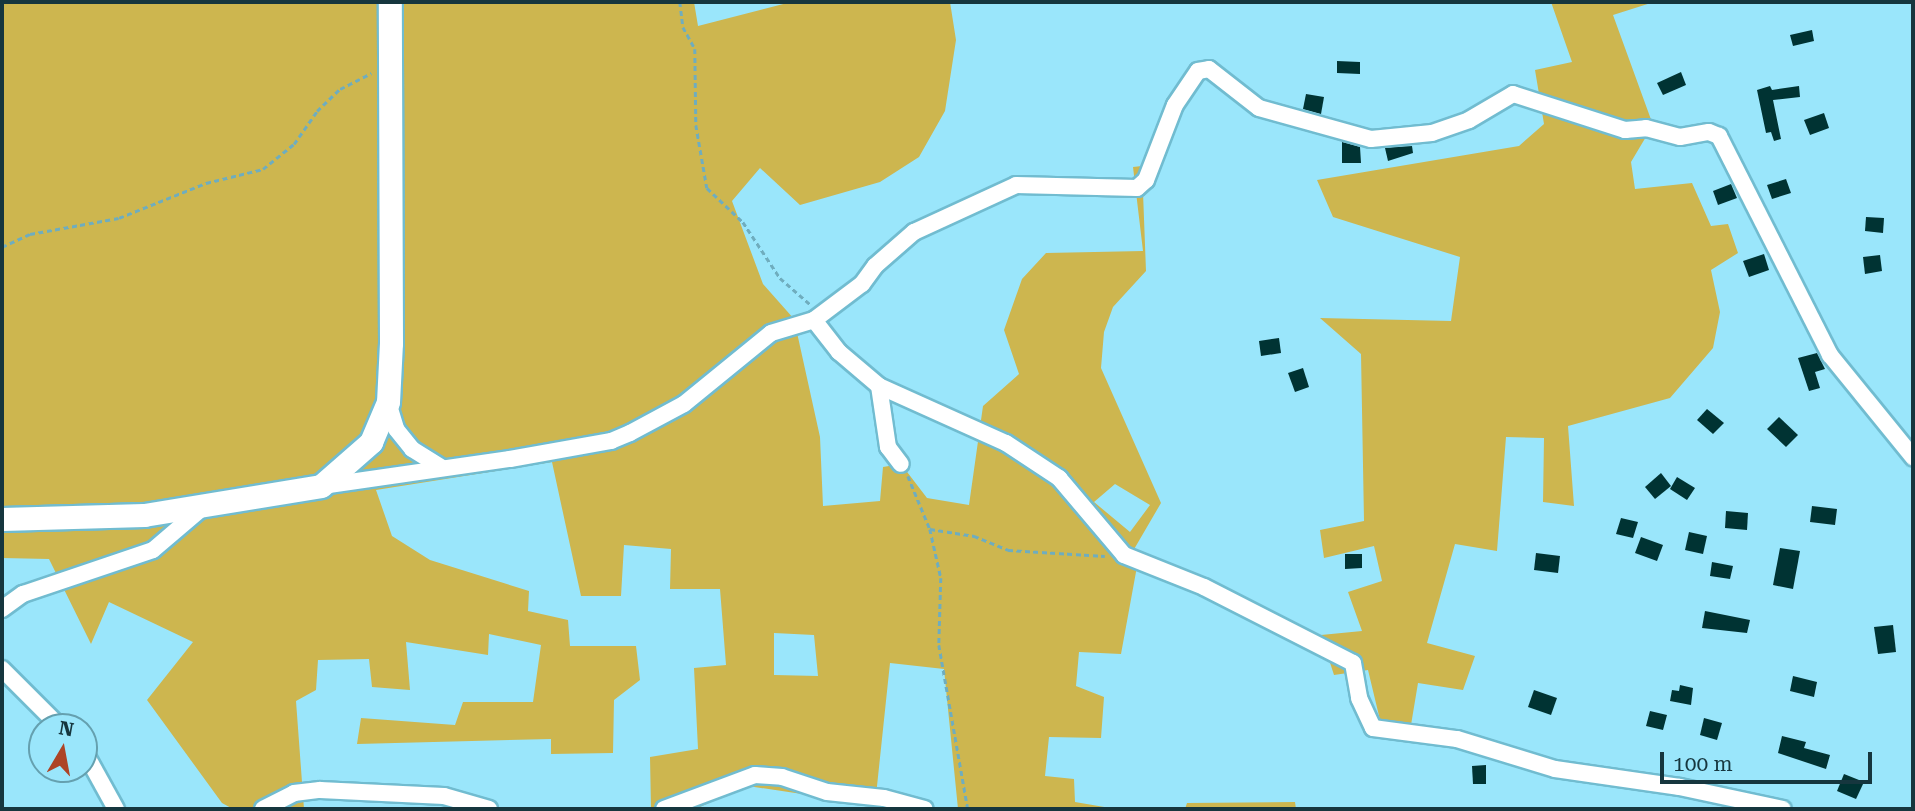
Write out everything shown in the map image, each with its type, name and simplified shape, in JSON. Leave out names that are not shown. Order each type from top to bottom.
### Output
[{"type":"street","points":[[390,2],[388,402],[396,429],[412,449],[442,468]]},
{"type":"street","points":[[2,519],[75,520],[201,509],[321,486],[611,441],[684,404],[771,333],[818,317],[862,284],[902,240],[1016,185],[1138,188],[1146,180],[1175,105],[1198,71],[1213,71],[1259,108],[1371,139],[1432,133],[1469,120],[1513,94],[1625,131],[1646,128],[1681,137],[1709,132],[1719,136],[1830,355],[1913,457]]},
{"type":"street","points":[[818,317],[839,352],[879,386],[1006,443],[1059,478],[1124,555],[1204,586],[1353,663],[1362,707],[1373,728],[1457,738],[1555,769],[1680,787],[1783,809]]},
{"type":"street","points":[[879,386],[888,447],[901,464]]},
{"type":"street","points":[[321,486],[371,442],[388,402]]},
{"type":"street","points":[[2,609],[23,594],[153,550],[201,509]]},
{"type":"street","points":[[2,669],[47,713]]},
{"type":"street","points":[[663,809],[754,775],[782,777],[827,792],[884,798],[925,809]]},
{"type":"street","points":[[98,776],[116,809]]},
{"type":"street","points":[[263,809],[295,793],[320,790],[444,796],[489,809]]},
{"type":"path","points":[[680,2],[683,27],[695,49],[696,125],[707,188],[743,222],[780,278],[818,317]]},
{"type":"path","points":[[2,247],[30,234],[119,218],[206,183],[263,169],[294,144],[317,111],[340,89],[390,62]]},
{"type":"path","points":[[901,464],[918,492],[941,578],[939,645],[968,809]]},
{"type":"path","points":[[930,529],[974,536],[1008,550],[1124,555]]},
{"type":"shaded area","points":[[2,2],[694,2],[698,26],[791,2],[950,2],[956,40],[945,111],[919,157],[880,182],[800,205],[760,168],[732,201],[763,284],[794,319],[820,437],[823,506],[880,501],[883,467],[901,464],[927,498],[969,505],[983,406],[1019,374],[1004,330],[1022,279],[1046,253],[1143,251],[1133,167],[1142,166],[1146,271],[1113,307],[1104,332],[1101,368],[1161,503],[1133,551],[1138,561],[1121,654],[1079,652],[1076,686],[1104,697],[1101,738],[1049,737],[1045,776],[1074,779],[1075,802],[1116,809],[958,809],[944,669],[890,663],[875,805],[748,786],[695,809],[651,809],[650,757],[698,749],[694,668],[726,665],[720,589],[670,589],[671,549],[624,545],[621,596],[581,596],[552,462],[376,490],[392,536],[430,560],[529,591],[528,611],[568,620],[570,646],[636,646],[640,680],[614,700],[613,753],[551,754],[551,739],[357,744],[361,718],[455,725],[463,702],[533,702],[541,645],[489,634],[488,655],[406,642],[410,690],[372,687],[369,659],[318,660],[316,690],[296,701],[304,809],[233,809],[222,803],[147,700],[193,642],[109,602],[91,644],[49,559],[2,558]],"holes":[[[1115,484],[1150,505],[1130,532],[1094,502]],[[774,633],[814,635],[818,676],[774,675]]]},
{"type":"shaded area","points":[[1551,2],[1654,2],[1613,15],[1653,125],[1631,162],[1635,189],[1692,183],[1711,226],[1728,224],[1738,253],[1711,270],[1720,312],[1713,348],[1670,398],[1568,426],[1574,506],[1543,502],[1544,438],[1506,437],[1497,551],[1455,544],[1427,643],[1475,656],[1463,690],[1418,683],[1411,725],[1380,720],[1368,670],[1334,675],[1321,635],[1362,631],[1348,592],[1382,581],[1374,546],[1324,558],[1320,530],[1364,521],[1361,354],[1320,318],[1451,321],[1460,257],[1333,217],[1317,180],[1519,146],[1544,124],[1535,70],[1572,62]]},
{"type":"shaded area","points":[[1295,802],[1296,809],[1185,809],[1187,803]]},
{"type":"building","points":[[1812,30],[1814,41],[1793,46],[1790,35]]},
{"type":"building","points":[[1337,61],[1360,62],[1360,74],[1337,73]]},
{"type":"building","points":[[1681,72],[1686,85],[1663,95],[1657,83]]},
{"type":"building","points":[[1770,86],[1772,90],[1799,86],[1800,97],[1773,100],[1781,139],[1774,141],[1771,132],[1766,133],[1757,90]]},
{"type":"building","points":[[1306,94],[1324,97],[1321,114],[1303,109]]},
{"type":"building","points":[[1824,113],[1829,128],[1810,135],[1804,120]]},
{"type":"building","points":[[1342,142],[1360,147],[1361,163],[1342,163]]},
{"type":"building","points":[[1412,146],[1413,153],[1388,161],[1385,148]]},
{"type":"building","points":[[1786,179],[1791,193],[1772,199],[1767,185]]},
{"type":"building","points":[[1731,184],[1737,198],[1718,205],[1713,191]]},
{"type":"building","points":[[1866,217],[1884,218],[1883,233],[1865,231]]},
{"type":"building","points":[[1764,254],[1769,270],[1749,277],[1743,261]]},
{"type":"building","points":[[1880,255],[1882,271],[1865,274],[1863,257]]},
{"type":"building","points":[[1279,338],[1281,353],[1261,356],[1259,341]]},
{"type":"building","points":[[1817,353],[1825,369],[1815,372],[1820,388],[1809,391],[1798,358]]},
{"type":"building","points":[[1303,368],[1309,387],[1295,392],[1288,373]]},
{"type":"building","points":[[1707,409],[1724,423],[1713,434],[1697,420]]},
{"type":"building","points":[[1779,417],[1798,435],[1786,447],[1767,429]]},
{"type":"building","points":[[1661,473],[1671,486],[1655,499],[1645,487]]},
{"type":"building","points":[[1677,477],[1695,488],[1687,500],[1670,489]]},
{"type":"building","points":[[1812,506],[1837,509],[1835,525],[1810,522]]},
{"type":"building","points":[[1726,511],[1748,513],[1747,530],[1725,528]]},
{"type":"building","points":[[1621,518],[1638,522],[1633,538],[1616,534]]},
{"type":"building","points":[[1689,532],[1707,536],[1703,554],[1685,550]]},
{"type":"building","points":[[1641,537],[1663,545],[1657,561],[1635,553]]},
{"type":"building","points":[[1780,548],[1800,551],[1793,589],[1773,585]]},
{"type":"building","points":[[1536,553],[1560,556],[1558,573],[1534,570]]},
{"type":"building","points":[[1345,554],[1362,554],[1362,568],[1345,569]]},
{"type":"building","points":[[1712,562],[1733,566],[1730,579],[1710,576]]},
{"type":"building","points":[[1705,611],[1750,620],[1747,633],[1702,628]]},
{"type":"building","points":[[1893,625],[1896,652],[1878,654],[1874,627]]},
{"type":"building","points":[[1793,676],[1817,682],[1814,697],[1790,691]]},
{"type":"building","points":[[1680,685],[1693,688],[1691,705],[1670,701],[1672,690],[1679,691]]},
{"type":"building","points":[[1534,690],[1557,698],[1551,715],[1528,707]]},
{"type":"building","points":[[1650,711],[1667,715],[1663,730],[1646,726]]},
{"type":"building","points":[[1704,718],[1722,723],[1717,740],[1700,735]]},
{"type":"building","points":[[1782,736],[1806,742],[1804,748],[1830,755],[1826,769],[1778,753]]},
{"type":"building","points":[[1486,765],[1486,784],[1473,784],[1472,766]]},
{"type":"building","points":[[1844,774],[1864,782],[1856,799],[1837,791]]}]
